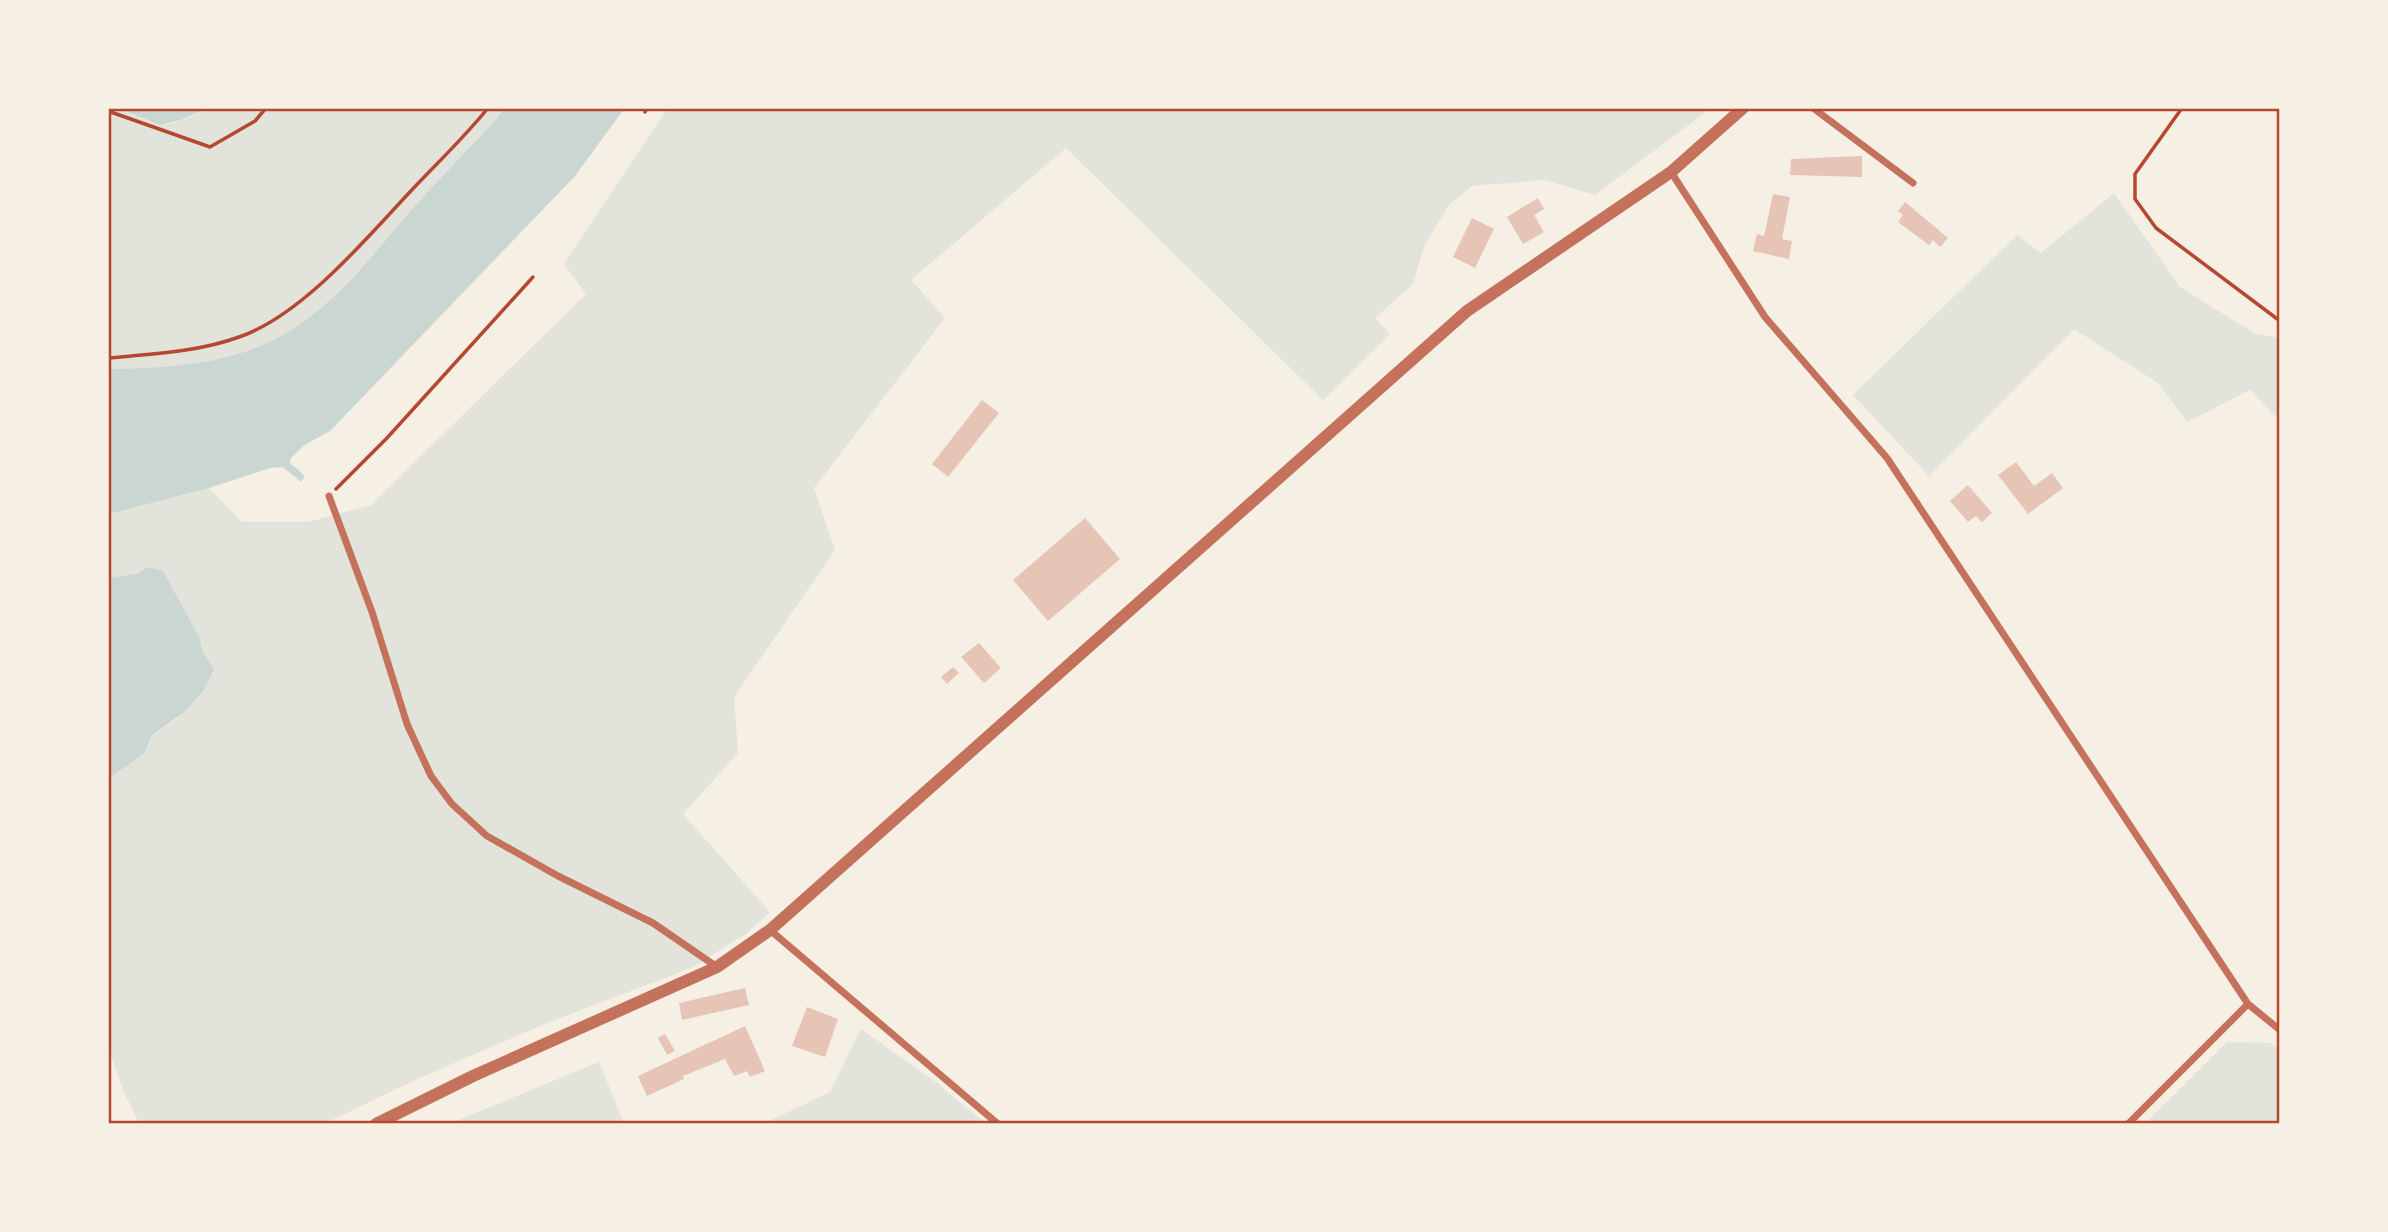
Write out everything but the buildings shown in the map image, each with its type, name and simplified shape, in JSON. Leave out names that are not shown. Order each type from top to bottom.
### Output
[{"type":"street","points":[[376,1124],[473,1076],[717,967],[770,930],[1467,311],[1671,172],[1743,108]]},
{"type":"street","points":[[1812,108],[1913,183]]},
{"type":"street","points":[[1671,172],[1765,317],[1888,458],[2248,1004],[2280,1030]]},
{"type":"street","points":[[329,496],[372,612],[407,724],[431,776],[452,804],[487,836],[558,876],[653,923],[717,967]]},
{"type":"street","points":[[770,930],[998,1124]]},
{"type":"street","points":[[2129,1124],[2248,1004]]},
{"type":"path","points":[[108,111],[210,146],[256,121],[266,108]]},
{"type":"path","points":[[108,358],[222,343],[242,337],[279,316],[324,280],[369,236],[488,108]]},
{"type":"path","points":[[2182,108],[2135,174],[2135,199],[2156,228],[2280,321]]},
{"type":"path","points":[[329,496],[387,438],[533,277]]},
{"type":"shaded area","points":[[206,108],[181,120],[160,125],[120,109]]},
{"type":"shaded area","points":[[108,109],[121,110],[163,125],[206,109],[503,109],[348,283],[327,303],[281,336],[220,359],[164,367],[109,369]]},
{"type":"shaded area","points":[[503,109],[624,109],[575,176],[330,431],[303,446],[291,458],[290,463],[305,476],[301,482],[283,467],[270,468],[209,488],[109,514],[109,369],[164,367],[220,359],[281,336],[327,303],[348,283]]},
{"type":"shaded area","points":[[667,109],[1710,109],[1595,195],[1545,180],[1472,186],[1449,205],[1424,246],[1413,284],[1375,318],[1390,334],[1323,400],[1066,148],[911,280],[945,318],[814,488],[835,550],[734,697],[738,753],[683,814],[770,912],[746,934],[691,968],[552,1021],[415,1080],[326,1123],[139,1123],[109,1055],[108,778],[145,753],[151,736],[177,719],[214,669],[202,650],[200,639],[148,567],[138,574],[109,578],[109,514],[209,488],[242,522],[308,522],[371,505],[586,294],[564,264]]},
{"type":"shaded area","points":[[2114,193],[2180,287],[2254,333],[2279,338],[2279,420],[2250,390],[2187,422],[2158,383],[2074,329],[1929,476],[1853,395],[2017,235],[2041,253]]},
{"type":"shaded area","points":[[148,567],[163,571],[214,669],[203,691],[183,713],[151,736],[145,753],[109,778],[109,578],[137,574]]},
{"type":"shaded area","points":[[861,1029],[937,1083],[985,1123],[765,1123],[830,1092]]},
{"type":"shaded area","points":[[2227,1042],[2271,1043],[2279,1049],[2279,1123],[2145,1123]]},
{"type":"shaded area","points":[[599,1062],[624,1123],[451,1123]]}]
